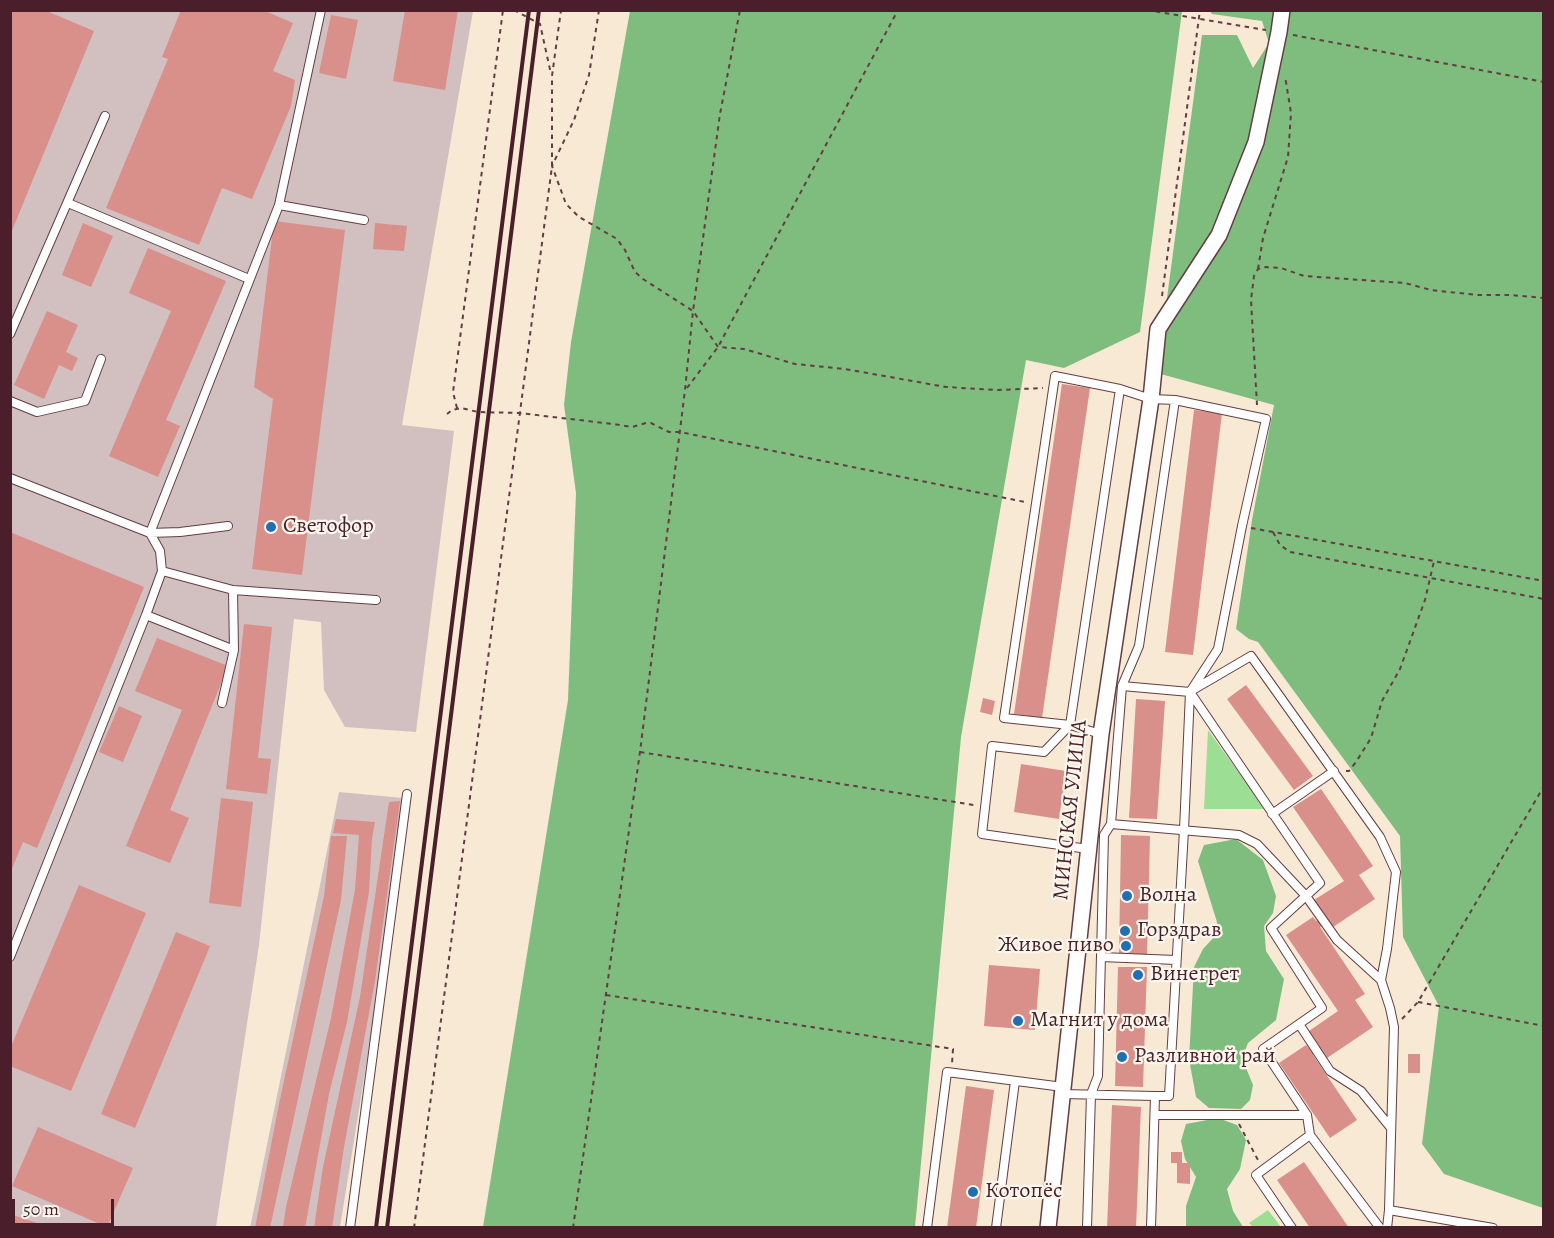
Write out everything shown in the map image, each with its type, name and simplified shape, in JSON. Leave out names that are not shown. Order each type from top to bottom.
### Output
[{"type":"street","name":"МИНСКАЯ УЛИЦА","points":[[1048,1227],[1101,734],[1151,399],[1158,329],[1219,235],[1256,142],[1282,10]]},
{"type":"lane","points":[[150,533],[279,205],[321,10]]},
{"type":"lane","points":[[10,334],[105,116]]},
{"type":"lane","points":[[68,203],[249,279]]},
{"type":"lane","points":[[279,205],[364,220]]},
{"type":"lane","points":[[10,401],[37,412],[85,401],[101,359]]},
{"type":"lane","points":[[927,1227],[947,1072],[1091,1094],[1168,1096],[1190,692],[1218,649],[1266,419],[1175,400],[1151,399],[1120,389],[1055,376],[1004,718],[1070,725],[1101,734]]},
{"type":"lane","points":[[1088,849],[982,834],[992,746],[1044,752],[1070,725],[1120,389]]},
{"type":"lane","points":[[1087,1227],[1091,1094],[1098,1076],[1104,836],[1111,824],[1122,686],[1139,646],[1175,400]]},
{"type":"lane","points":[[10,478],[150,533],[228,526]]},
{"type":"lane","points":[[10,957],[162,571],[160,551],[150,533]]},
{"type":"lane","points":[[162,571],[233,590],[375,600]]},
{"type":"lane","points":[[222,703],[234,650],[233,590]]},
{"type":"lane","points":[[146,615],[234,650]]},
{"type":"lane","points":[[1122,686],[1190,692],[1251,656],[1380,837],[1396,872],[1387,949],[1380,980]]},
{"type":"lane","points":[[1190,692],[1320,883],[1271,928],[1322,1008],[1263,1049],[1307,1115],[1310,1135],[1380,1227]]},
{"type":"lane","points":[[1272,814],[1334,771]]},
{"type":"lane","points":[[350,1227],[407,794]]},
{"type":"lane","points":[[1111,824],[1239,835],[1257,844],[1306,896],[1337,940],[1380,980],[1394,1027],[1387,1227]]},
{"type":"lane","points":[[1101,957],[1176,960]]},
{"type":"lane","points":[[1299,1024],[1330,1071],[1361,1091],[1391,1128]]},
{"type":"lane","points":[[996,1227],[1015,1081]]},
{"type":"lane","points":[[1151,1227],[1155,1096]]},
{"type":"lane","points":[[1155,1115],[1307,1115]]},
{"type":"lane","points":[[1292,1227],[1256,1175],[1310,1135]]},
{"type":"lane","points":[[1389,1210],[1493,1227]]},
{"type":"path","points":[[457,408],[453,392],[503,10]]},
{"type":"path","points":[[514,10],[540,24],[552,76]]},
{"type":"path","points":[[414,1227],[552,166],[552,76],[561,10]]},
{"type":"path","points":[[599,10],[589,75],[574,120],[552,166],[566,204],[579,217],[617,239],[626,250],[635,272],[693,311],[718,347]]},
{"type":"path","points":[[573,1227],[640,752],[686,390],[693,311],[720,114],[740,10]]},
{"type":"path","points":[[686,390],[718,347],[898,10]]},
{"type":"path","points":[[1147,10],[1279,32],[1544,82]]},
{"type":"path","points":[[1162,295],[1200,10]]},
{"type":"path","points":[[1258,417],[1251,300],[1263,238],[1288,157],[1291,113],[1285,75]]},
{"type":"path","points":[[1258,270],[1266,267],[1281,268],[1304,276],[1405,283],[1431,290],[1477,295],[1544,298]]},
{"type":"path","points":[[718,347],[744,349],[795,364],[845,369],[946,387],[998,390],[1053,387]]},
{"type":"path","points":[[447,414],[457,408],[632,427],[651,423],[669,432],[680,432],[1036,504]]},
{"type":"path","points":[[1242,526],[1544,581]]},
{"type":"path","points":[[1273,532],[1280,545],[1290,552],[1544,599]]},
{"type":"path","points":[[1334,771],[1349,771],[1371,738],[1382,701],[1400,669],[1425,600],[1434,561]]},
{"type":"path","points":[[640,752],[986,807]]},
{"type":"path","points":[[1394,1027],[1418,1002],[1544,786]]},
{"type":"path","points":[[606,995],[953,1049],[950,1073]]},
{"type":"path","points":[[1418,1002],[1544,1026]]},
{"type":"path","points":[[1234,1115],[1263,1170]]},
{"type":"shaded area","points":[[10,11],[473,11],[402,425],[454,431],[416,732],[345,727],[324,690],[321,622],[294,619],[259,945],[216,1227],[11,1227]]},
{"type":"shaded area","points":[[339,792],[403,798],[378,992],[340,1227],[250,1228]]},
{"type":"green space","points":[[630,11],[1182,11],[1140,332],[1064,368],[1026,360],[961,737],[915,1227],[483,1227],[568,700],[576,493],[564,405],[571,342]]},
{"type":"green space","points":[[1210,11],[1543,11],[1543,1208],[1444,1174],[1422,1144],[1439,1006],[1403,937],[1400,836],[1258,642],[1249,639],[1236,629],[1252,520],[1274,405],[1157,373],[1202,35],[1237,35],[1253,68],[1269,43],[1262,21],[1212,14]]},
{"type":"green space","points":[[1208,730],[1265,809],[1204,809]]},
{"type":"green space","points":[[1236,839],[1263,860],[1276,896],[1273,913],[1264,926],[1266,951],[1284,979],[1276,1020],[1248,1043],[1242,1058],[1253,1085],[1250,1100],[1241,1109],[1209,1108],[1196,1097],[1189,1059],[1194,967],[1203,949],[1215,936],[1217,922],[1198,861],[1204,845]]},
{"type":"green space","points":[[1218,1118],[1237,1125],[1246,1140],[1240,1169],[1227,1189],[1233,1211],[1243,1227],[1186,1227],[1186,1206],[1196,1177],[1185,1159],[1181,1141],[1186,1124]]},
{"type":"green space","points":[[1268,1210],[1281,1227],[1253,1227],[1249,1223]]},
{"type":"building","points":[[10,10],[44,10],[94,31],[11,233]]},
{"type":"building","points":[[181,10],[263,10],[293,23],[273,71],[295,80],[291,106],[252,199],[222,188],[199,245],[106,208],[168,59],[162,57]]},
{"type":"building","points":[[405,10],[458,10],[445,90],[393,81]]},
{"type":"building","points":[[331,15],[358,20],[346,79],[319,73]]},
{"type":"building","points":[[274,221],[345,230],[302,575],[252,569],[273,399],[254,387]]},
{"type":"building","points":[[83,223],[113,236],[91,287],[62,275]]},
{"type":"building","points":[[375,223],[407,226],[404,251],[373,249]]},
{"type":"building","points":[[148,248],[226,281],[166,420],[180,426],[158,477],[109,456],[171,311],[129,293]]},
{"type":"building","points":[[47,311],[78,325],[66,352],[78,358],[72,371],[59,365],[44,399],[14,385]]},
{"type":"building","points":[[1062,384],[1090,388],[1042,718],[1014,714]]},
{"type":"building","points":[[1194,410],[1222,413],[1193,655],[1165,652]]},
{"type":"building","points":[[10,532],[144,587],[37,848],[23,842],[11,871]]},
{"type":"building","points":[[244,624],[272,627],[258,758],[271,759],[267,794],[226,789]]},
{"type":"building","points":[[157,638],[228,666],[170,810],[189,818],[170,863],[126,846],[182,710],[135,691]]},
{"type":"building","points":[[1246,685],[1313,776],[1294,790],[1227,699]]},
{"type":"building","points":[[983,698],[995,701],[992,715],[980,712]]},
{"type":"building","points":[[1136,699],[1165,701],[1157,819],[1129,818]]},
{"type":"building","points":[[119,706],[142,716],[123,762],[99,752]]},
{"type":"building","points":[[1021,764],[1066,771],[1059,819],[1014,812]]},
{"type":"building","points":[[1321,789],[1373,866],[1359,875],[1375,899],[1333,927],[1329,922],[1320,927],[1365,994],[1355,1000],[1373,1027],[1327,1058],[1321,1049],[1313,1055],[1357,1120],[1330,1138],[1279,1063],[1306,1045],[1309,1048],[1317,1043],[1309,1031],[1338,1011],[1286,935],[1313,917],[1316,921],[1324,915],[1314,900],[1344,881],[1293,807]]},
{"type":"building","points":[[221,798],[253,802],[241,907],[209,903]]},
{"type":"building","points":[[400,801],[375,981],[344,1147],[332,1228],[314,1228],[323,1167],[360,997],[389,802]]},
{"type":"building","points":[[336,819],[375,822],[369,892],[347,1022],[329,1094],[305,1228],[283,1228],[331,1018],[355,890],[359,835],[333,833]]},
{"type":"building","points":[[1121,835],[1150,836],[1147,955],[1119,954]]},
{"type":"building","points":[[331,836],[347,836],[341,900],[270,1228],[255,1228],[324,896]]},
{"type":"building","points":[[79,885],[146,913],[71,1091],[10,1066],[10,1049]]},
{"type":"building","points":[[176,932],[210,946],[135,1128],[101,1114]]},
{"type":"building","points":[[989,965],[1040,969],[1035,1030],[984,1026]]},
{"type":"building","points":[[1118,967],[1147,967],[1143,1087],[1115,1086]]},
{"type":"building","points":[[1408,1054],[1420,1054],[1420,1073],[1408,1073]]},
{"type":"building","points":[[966,1086],[994,1090],[976,1228],[947,1228]]},
{"type":"building","points":[[1112,1105],[1141,1107],[1136,1228],[1107,1228]]},
{"type":"building","points":[[38,1127],[133,1168],[107,1227],[12,1186]]},
{"type":"building","points":[[1171,1152],[1182,1152],[1182,1163],[1190,1163],[1190,1184],[1177,1183],[1177,1163],[1171,1163]]},
{"type":"building","points":[[1304,1162],[1349,1228],[1310,1228],[1277,1180]]},
{"type":"building","points":[[10,1214],[49,1227],[49,1228],[10,1228]]},
{"type":"railway","points":[[376,1228],[529,10]]},
{"type":"railway","points":[[387,1228],[539,10]]},
{"type":"place","name":"Светофор","points":[[271,527]]},
{"type":"place","name":"Волна","points":[[1127,896]]},
{"type":"place","name":"Горздрав","points":[[1125,931]]},
{"type":"place","name":"Живое пиво","points":[[1126,946]]},
{"type":"place","name":"Винегрет","points":[[1138,975]]},
{"type":"place","name":"Магнит у дома","points":[[1018,1021]]},
{"type":"place","name":"Разливной рай","points":[[1122,1057]]},
{"type":"place","name":"Котопёс","points":[[973,1192]]}]
